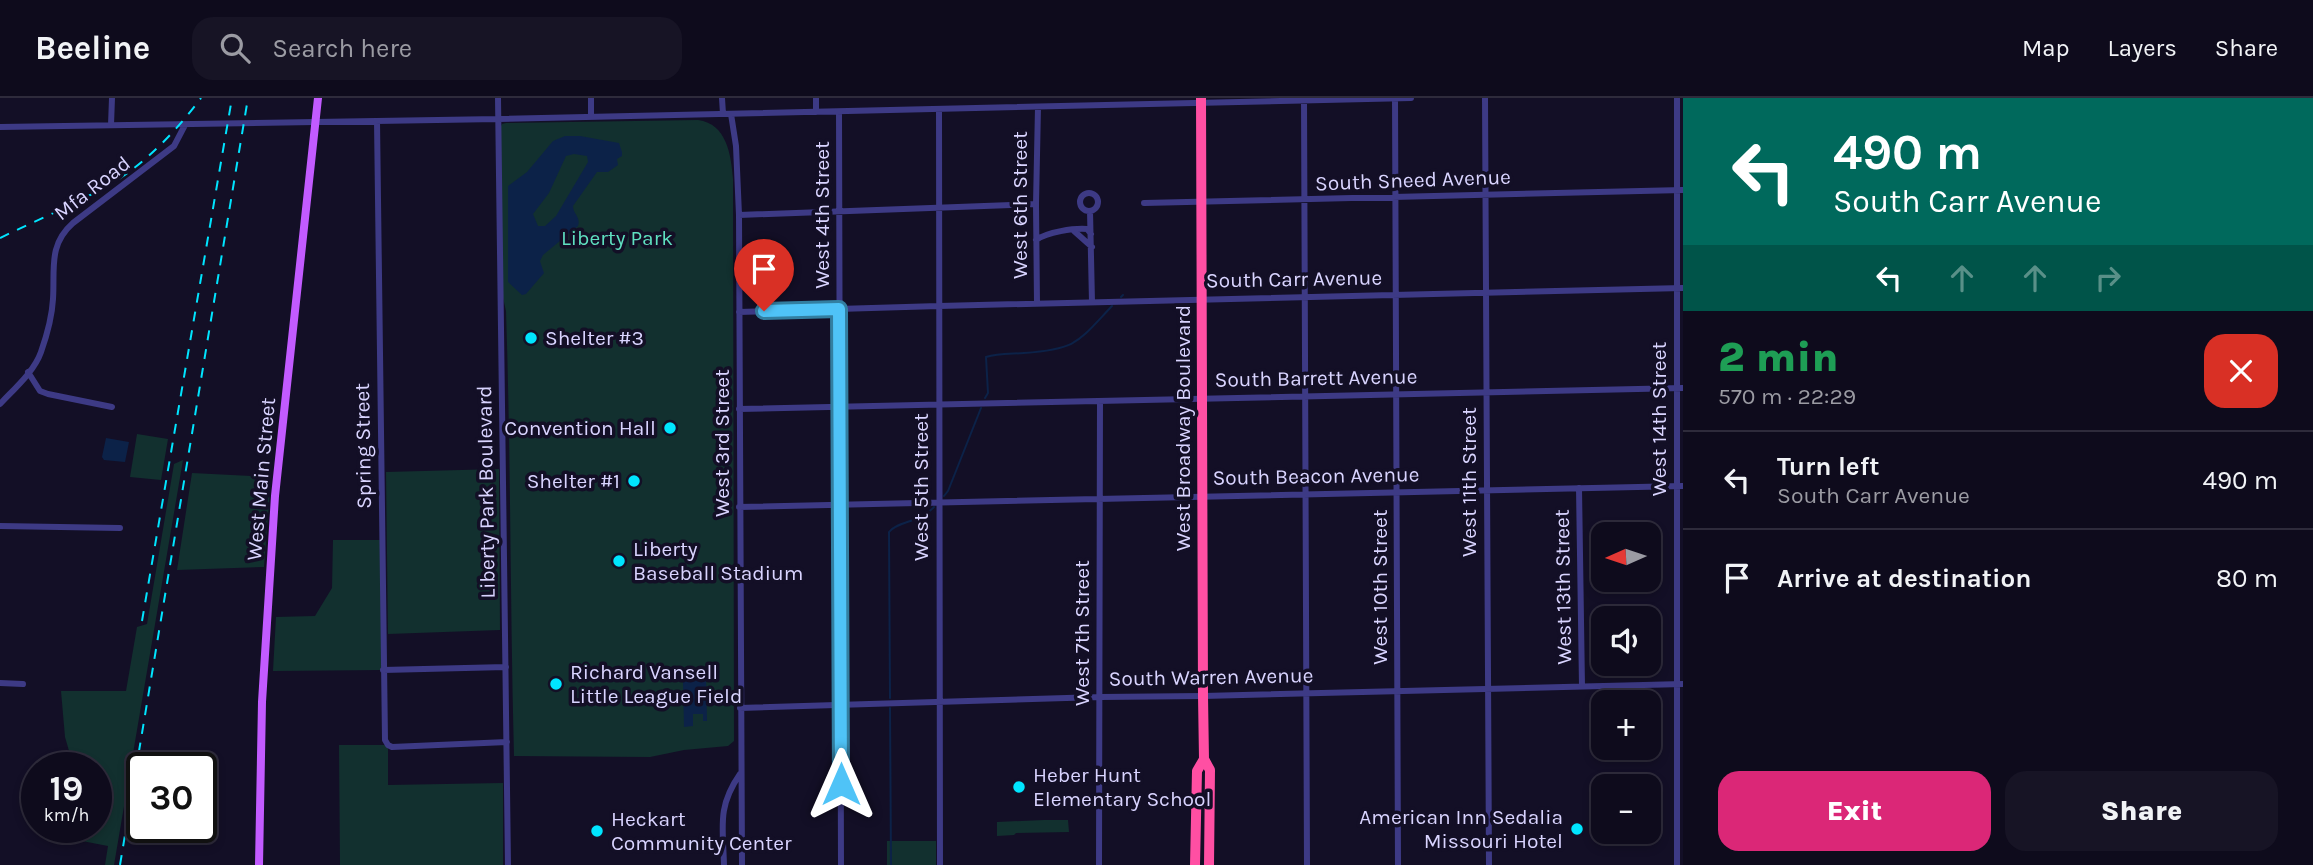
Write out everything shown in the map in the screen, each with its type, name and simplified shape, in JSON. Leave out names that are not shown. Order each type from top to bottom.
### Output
[{"type":"highway","name":"West Broadway Boulevard","points":[[1201,101],[1203,696],[1204,758],[1210,770],[1209,865]]},
{"type":"highway","name":"West Broadway Boulevard","points":[[1195,865],[1197,771],[1204,758]]},
{"type":"main road","name":"West Main Street","points":[[260,865],[262,702],[273,522],[318,98]]},
{"type":"street","points":[[111,125],[112,98]]},
{"type":"street","name":"Liberty Park Boulevard","points":[[498,98],[508,865]]},
{"type":"street","points":[[591,98],[591,117]]},
{"type":"street","name":"West 3rd Street","points":[[722,98],[736,146],[739,215],[742,865]]},
{"type":"street","name":"West 4th Street","points":[[816,98],[816,112]]},
{"type":"street","name":"West 6th Street","points":[[1005,98],[1005,108]]},
{"type":"street","name":"West 10th Street","points":[[1395,98],[1398,865]]},
{"type":"street","points":[[0,127],[839,112],[1038,107],[1100,102],[1411,98]]},
{"type":"street","name":"West 11th Street","points":[[1485,98],[1489,865]]},
{"type":"street","name":"West 14th Street","points":[[1676,98],[1680,190],[1680,685],[1677,865]]},
{"type":"street","points":[[1304,99],[1307,865]]},
{"type":"street","name":"West 6th Street","points":[[1037,303],[1038,107]]},
{"type":"street","name":"West 5th Street","points":[[939,109],[940,865]]},
{"type":"street","name":"West 4th Street","points":[[839,112],[841,865]]},
{"type":"street","name":"Spring Street","points":[[377,121],[386,743],[392,747],[507,742]]},
{"type":"street","name":"Mfa Road","points":[[0,404],[39,356],[49,327],[53,301],[54,255],[60,235],[174,146],[185,125]]},
{"type":"street","name":"South Sneed Avenue","points":[[1144,203],[1680,190]]},
{"type":"street","points":[[739,215],[1036,204]]},
{"type":"street","points":[[1090,211],[1092,302]]},
{"type":"street","points":[[1036,223],[1052,232]]},
{"type":"street","points":[[1036,240],[1052,232],[1074,231],[1079,228],[1087,229],[1092,236]]},
{"type":"street","points":[[1074,231],[1092,247]]},
{"type":"street","name":"South Carr Avenue","points":[[739,312],[1680,288]]},
{"type":"street","points":[[28,372],[40,391],[112,407]]},
{"type":"street","name":"South Barrett Avenue","points":[[739,409],[1680,388]]},
{"type":"street","name":"West 7th Street","points":[[1099,865],[1100,401]]},
{"type":"street","name":"South Beacon Avenue","points":[[740,507],[1680,486]]},
{"type":"street","name":"West 13th Street","points":[[1579,488],[1582,686]]},
{"type":"street","points":[[0,526],[120,528]]},
{"type":"street","points":[[383,670],[506,667]]},
{"type":"street","points":[[0,683],[23,684]]},
{"type":"street","name":"South Warren Avenue","points":[[740,708],[1100,697],[1680,685]]},
{"type":"street","name":"West 3rd Street","points":[[724,865],[723,808],[728,791],[741,772]]},
{"type":"green space","name":"Liberty Park","points":[[698,120],[715,128],[726,142],[733,179],[734,741],[728,746],[684,750],[650,757],[514,756],[508,367],[506,311],[502,293],[500,128],[506,123]]},
{"type":"green space","points":[[137,434],[168,439],[161,480],[130,477]]},
{"type":"green space","points":[[183,460],[133,752],[126,752],[126,795],[114,865],[105,865],[108,846],[92,843],[112,843],[112,752],[69,752],[65,737],[61,691],[126,691],[137,627],[147,624],[174,464]]},
{"type":"green space","points":[[499,469],[500,630],[388,634],[386,472]]},
{"type":"green space","points":[[192,473],[271,477],[264,567],[177,570]]},
{"type":"green space","points":[[333,540],[381,540],[382,670],[273,671],[276,617],[315,616],[332,588]]},
{"type":"green space","points":[[339,745],[388,745],[388,785],[503,783],[503,865],[340,865]]},
{"type":"green space","points":[[1068,820],[1069,832],[997,836],[997,822]]},
{"type":"green space","points":[[887,841],[936,841],[936,865],[887,865]]},
{"type":"water","points":[[565,136],[580,136],[619,143],[622,156],[617,159],[618,165],[608,172],[597,172],[573,206],[578,226],[543,255],[540,261],[544,273],[526,294],[522,295],[508,282],[508,186],[527,172],[553,141]],"holes":[[[566,156],[587,156],[588,162],[556,216],[545,226],[538,226],[533,214],[549,193]]]},
{"type":"water","points":[[106,438],[129,442],[125,462],[104,460],[102,457]]},
{"type":"water","points":[[700,671],[706,677],[707,721],[703,721],[703,714],[693,714],[693,726],[684,727],[683,681],[687,674]]},
{"type":"waterway","points":[[985,398],[988,393],[986,357],[1066,346],[1083,336],[1112,306]]},
{"type":"waterway","points":[[944,496],[981,408]]},
{"type":"waterway","points":[[890,698],[889,532],[934,507]]},
{"type":"waterway","points":[[890,708],[891,865]]},
{"type":"railway","points":[[0,238],[85,198],[137,166],[182,122],[201,98]]},
{"type":"railway","points":[[142,621],[232,98]]},
{"type":"railway","points":[[120,865],[248,98]]},
{"type":"place","name":"Shelter #3","points":[[531,338]]},
{"type":"place","name":"Convention Hall","points":[[670,428]]},
{"type":"place","name":"Shelter #1","points":[[634,481]]},
{"type":"place","name":"Liberty Baseball Stadium","points":[[619,561]]},
{"type":"place","name":"Richard Vansell Little League Field","points":[[556,684]]},
{"type":"place","name":"Heber Hunt Elementary School","points":[[1019,787]]},
{"type":"place","name":"American Inn Sedalia Missouri Hotel","points":[[1577,829]]},
{"type":"place","name":"Heckart Community Center","points":[[597,831]]},
{"type":"route","points":[[764,311],[839,309],[841,784]]}]
